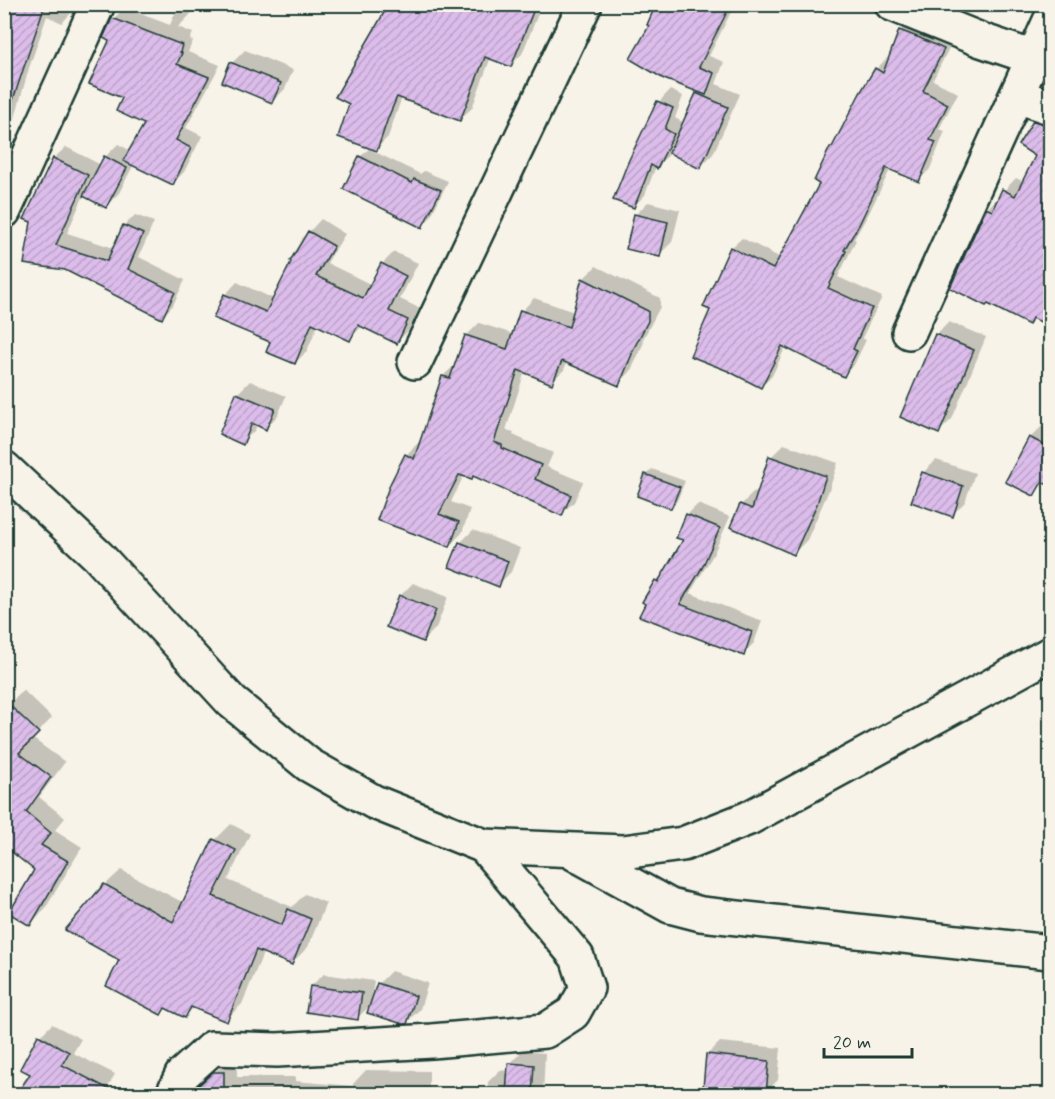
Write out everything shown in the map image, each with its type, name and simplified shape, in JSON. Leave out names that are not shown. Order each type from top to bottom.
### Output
[{"type":"street","points":[[4,211],[98,4]]},
{"type":"street","points":[[415,362],[585,4]]},
{"type":"street","points":[[892,4],[981,40],[1034,58]]},
{"type":"street","points":[[909,332],[1050,21]]},
{"type":"street","points":[[1017,96],[1050,107]]},
{"type":"street","points":[[4,468],[98,556],[232,702],[309,765],[374,802],[484,846],[623,852],[683,844],[748,818],[1050,654]]},
{"type":"street","points":[[173,1095],[182,1075],[212,1048],[277,1050],[432,1041],[545,1031],[573,1013],[587,988],[577,957],[484,846]]},
{"type":"street","points":[[569,850],[670,906],[701,914],[1050,952]]},
{"type":"building","points":[[4,4],[45,4],[9,112],[4,111]]},
{"type":"building","points":[[389,4],[536,4],[511,67],[485,57],[460,121],[397,97],[377,151],[338,137],[349,104],[335,97]]},
{"type":"building","points":[[656,4],[731,4],[699,67],[714,73],[706,95],[664,79],[630,59],[649,26],[647,25]]},
{"type":"building","points":[[112,18],[182,45],[180,52],[182,53],[177,64],[209,77],[176,140],[191,148],[173,185],[123,161],[144,124],[116,111],[122,98],[89,84],[109,41],[103,38]]},
{"type":"building","points":[[899,30],[944,49],[923,91],[948,104],[930,140],[936,142],[919,182],[886,168],[859,225],[844,250],[846,251],[828,288],[872,308],[853,349],[857,351],[844,377],[782,346],[761,388],[728,371],[690,356],[710,310],[703,307],[730,247],[773,269],[819,184],[814,181],[830,147],[875,68],[883,73]]},
{"type":"building","points":[[230,62],[281,83],[272,103],[222,82]]},
{"type":"building","points":[[696,93],[728,107],[700,169],[669,153]]},
{"type":"building","points":[[657,101],[673,108],[665,129],[674,134],[657,169],[651,165],[634,208],[613,200]]},
{"type":"building","points":[[1033,121],[1050,125],[1050,326],[1032,318],[1029,325],[950,288],[986,208],[992,211],[1002,189],[1015,196],[1035,156],[1018,145]]},
{"type":"building","points":[[104,156],[127,168],[106,208],[83,196]]},
{"type":"building","points":[[359,156],[412,183],[414,179],[441,190],[422,228],[343,189]]},
{"type":"building","points":[[53,158],[88,175],[56,245],[107,261],[123,225],[143,234],[128,269],[175,292],[162,319],[65,270],[24,264],[31,222],[24,219]]},
{"type":"building","points":[[634,214],[668,222],[660,257],[626,249]]},
{"type":"building","points":[[308,231],[334,246],[316,276],[363,298],[381,263],[406,276],[389,311],[408,320],[397,344],[358,325],[350,341],[312,323],[295,364],[266,352],[270,342],[213,318],[224,294],[266,312],[290,261]]},
{"type":"building","points":[[582,278],[648,311],[648,321],[631,354],[619,386],[562,361],[552,384],[518,370],[494,442],[502,445],[502,448],[541,465],[535,479],[571,495],[562,516],[473,476],[472,479],[459,475],[439,514],[459,522],[450,547],[377,520],[390,484],[405,454],[414,459],[442,376],[450,378],[465,335],[507,349],[520,310],[569,327]]},
{"type":"building","points":[[935,334],[974,350],[939,434],[900,417]]},
{"type":"building","points":[[236,393],[275,409],[266,430],[252,423],[243,445],[219,434]]},
{"type":"building","points":[[1029,437],[1050,448],[1050,486],[1042,482],[1034,496],[1005,482]]},
{"type":"building","points":[[769,456],[826,476],[817,504],[794,555],[730,527],[740,504],[752,509]]},
{"type":"building","points":[[922,472],[963,486],[953,517],[911,502]]},
{"type":"building","points":[[645,474],[680,487],[671,509],[637,496]]},
{"type":"building","points":[[686,514],[720,528],[702,568],[680,604],[752,632],[744,656],[639,616],[645,604],[642,602],[655,580],[658,582],[683,540],[676,538]]},
{"type":"building","points":[[459,542],[508,561],[499,587],[449,567]]},
{"type":"building","points":[[399,595],[436,610],[423,642],[386,627]]},
{"type":"building","points":[[4,700],[39,733],[19,753],[51,777],[26,812],[51,833],[41,845],[68,861],[30,926],[9,913],[34,870],[4,846]]},
{"type":"building","points":[[213,839],[236,850],[213,896],[282,925],[288,909],[311,919],[292,965],[256,950],[227,1022],[191,1007],[185,1018],[165,1008],[161,1015],[106,986],[119,960],[65,930],[104,884],[173,922]]},
{"type":"building","points":[[377,983],[416,996],[407,1024],[367,1013]]},
{"type":"building","points":[[310,986],[362,993],[358,1020],[306,1012]]},
{"type":"building","points":[[38,1035],[69,1052],[62,1065],[120,1095],[16,1095],[30,1074],[20,1069]]},
{"type":"building","points":[[706,1054],[769,1061],[766,1095],[703,1088]]},
{"type":"building","points":[[508,1063],[534,1065],[532,1095],[506,1095]]},
{"type":"building","points":[[213,1072],[224,1072],[224,1095],[199,1095],[199,1085]]}]
